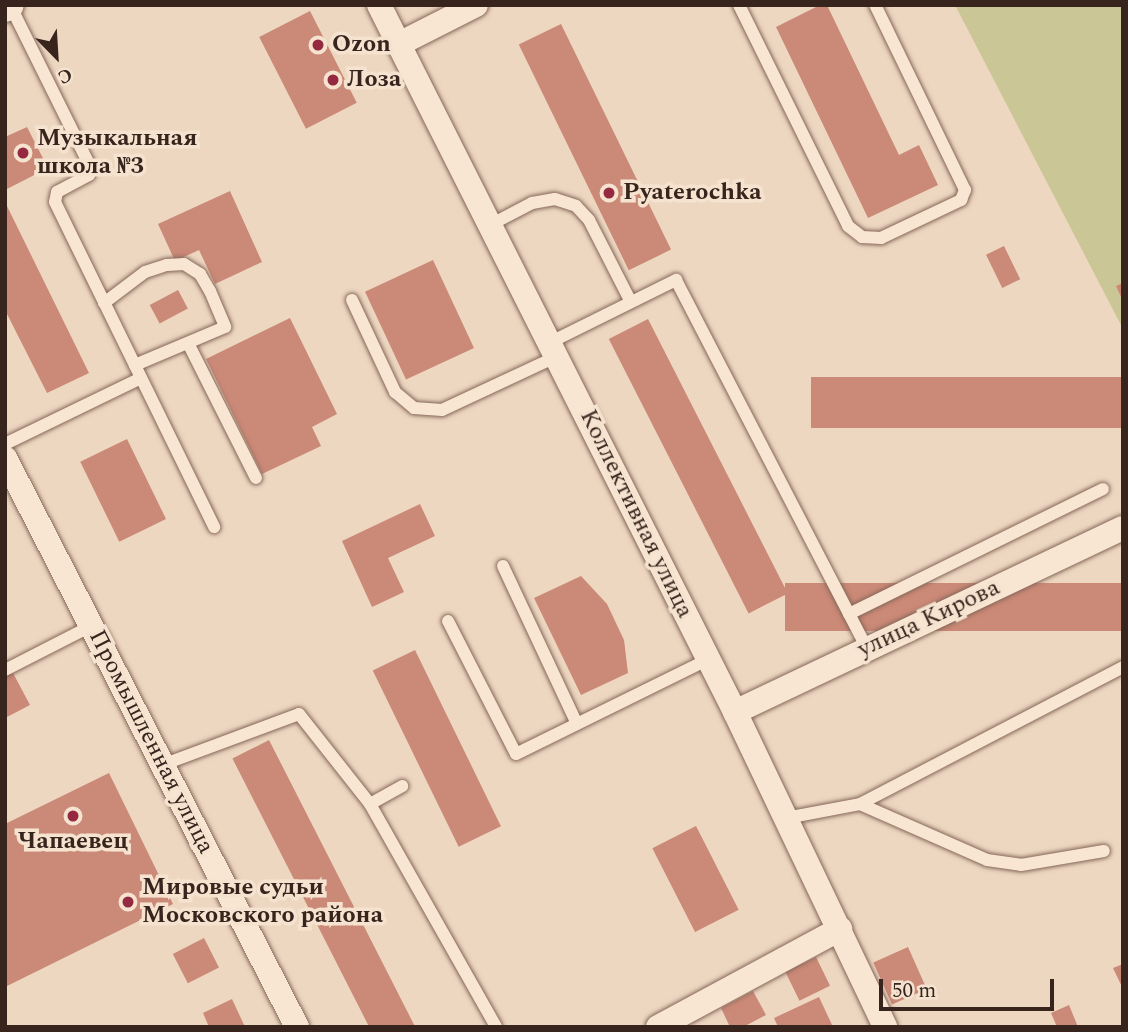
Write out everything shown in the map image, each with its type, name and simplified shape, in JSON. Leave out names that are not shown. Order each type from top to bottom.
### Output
[{"type":"street","name":"Коллективная улица","points":[[379,5],[401,43],[735,712],[886,1027]]},
{"type":"street","points":[[401,43],[476,5]]},
{"type":"street","name":"Промышленная улица","points":[[5,458],[297,1027]]},
{"type":"street","name":"улица Кирова","points":[[735,712],[1123,528]]},
{"type":"street","points":[[658,1027],[840,929]]},
{"type":"lane","points":[[739,5],[848,226],[862,237],[881,238],[961,200],[965,190],[875,5]]},
{"type":"lane","points":[[8,6],[91,168],[89,175],[57,192],[55,202],[214,527]]},
{"type":"lane","points":[[492,224],[532,203],[555,199],[576,206],[589,220],[631,302]]},
{"type":"lane","points":[[5,444],[188,343],[225,327],[200,274],[184,264],[145,272],[104,303]]},
{"type":"lane","points":[[352,300],[395,392],[414,408],[442,410],[554,349],[631,302],[676,280],[867,648]]},
{"type":"lane","points":[[188,343],[256,478]]},
{"type":"lane","points":[[849,614],[1103,489]]},
{"type":"lane","points":[[503,566],[576,722]]},
{"type":"lane","points":[[449,621],[516,754],[576,722],[707,660]]},
{"type":"lane","points":[[5,670],[91,626]]},
{"type":"lane","points":[[786,818],[860,804],[1123,667]]},
{"type":"lane","points":[[163,765],[299,714],[370,804],[496,1027]]},
{"type":"lane","points":[[370,804],[402,786]]},
{"type":"lane","points":[[860,804],[987,860],[1021,865],[1104,851]]},
{"type":"shaded area","points":[[955,5],[1123,5],[1123,329]]},
{"type":"building","points":[[820,5],[827,5],[899,155],[919,145],[938,185],[868,218],[776,27]]},
{"type":"building","points":[[310,11],[357,103],[306,129],[259,37]]},
{"type":"building","points":[[561,24],[671,250],[629,270],[519,45]]},
{"type":"building","name":"Музыкальная школа №3","points":[[27,127],[48,168],[5,190],[5,137]]},
{"type":"building","points":[[230,191],[262,262],[215,284],[199,250],[175,261],[158,224]]},
{"type":"building","points":[[5,202],[89,373],[47,393],[5,310]]},
{"type":"building","points":[[1004,246],[1020,279],[1002,288],[986,255]]},
{"type":"building","points":[[433,260],[474,348],[406,380],[365,292]]},
{"type":"building","points":[[1123,283],[1123,301],[1116,286]]},
{"type":"building","points":[[178,290],[188,309],[160,324],[150,305]]},
{"type":"building","points":[[290,318],[337,414],[312,427],[321,446],[262,474],[206,359]]},
{"type":"building","points":[[648,319],[788,593],[749,613],[609,339]]},
{"type":"building","points":[[811,377],[1123,377],[1123,428],[811,428]]},
{"type":"building","points":[[127,439],[166,519],[119,542],[80,462]]},
{"type":"building","points":[[420,504],[435,536],[388,558],[404,592],[372,607],[342,541]]},
{"type":"building","points":[[581,576],[607,604],[624,640],[628,673],[581,695],[534,598]]},
{"type":"building","points":[[785,583],[1123,583],[1123,631],[785,631]]},
{"type":"building","points":[[415,650],[501,826],[459,847],[373,671]]},
{"type":"building","points":[[13,673],[30,705],[5,718],[5,676]]},
{"type":"building","points":[[269,740],[415,1027],[369,1027],[232,759]]},
{"type":"building","points":[[109,773],[173,904],[5,987],[5,824]]},
{"type":"building","points":[[696,826],[739,910],[695,932],[652,848]]},
{"type":"building","points":[[204,938],[219,967],[188,983],[173,954]]},
{"type":"building","points":[[908,947],[927,989],[892,1004],[873,962]]},
{"type":"building","points":[[816,957],[830,986],[799,1001],[785,972]]},
{"type":"building","points":[[1123,964],[1123,989],[1113,968]]},
{"type":"building","points":[[753,991],[766,1015],[743,1027],[730,1027],[721,1008]]},
{"type":"building","points":[[819,997],[833,1027],[778,1027],[774,1018]]},
{"type":"building","points":[[232,999],[245,1027],[209,1027],[203,1013]]},
{"type":"building","points":[[1069,1005],[1078,1027],[1057,1027],[1051,1013]]},
{"type":"place","name":"Ozon","points":[[318,45]]},
{"type":"place","name":"Лоза","points":[[333,80]]},
{"type":"place","name":"Музыкальная школа №3","points":[[23,153]]},
{"type":"place","name":"Pyaterochka","points":[[609,193]]},
{"type":"place","name":"Чапаевец","points":[[73,816]]},
{"type":"place","name":"Мировые судьи Московского района","points":[[128,902]]}]
